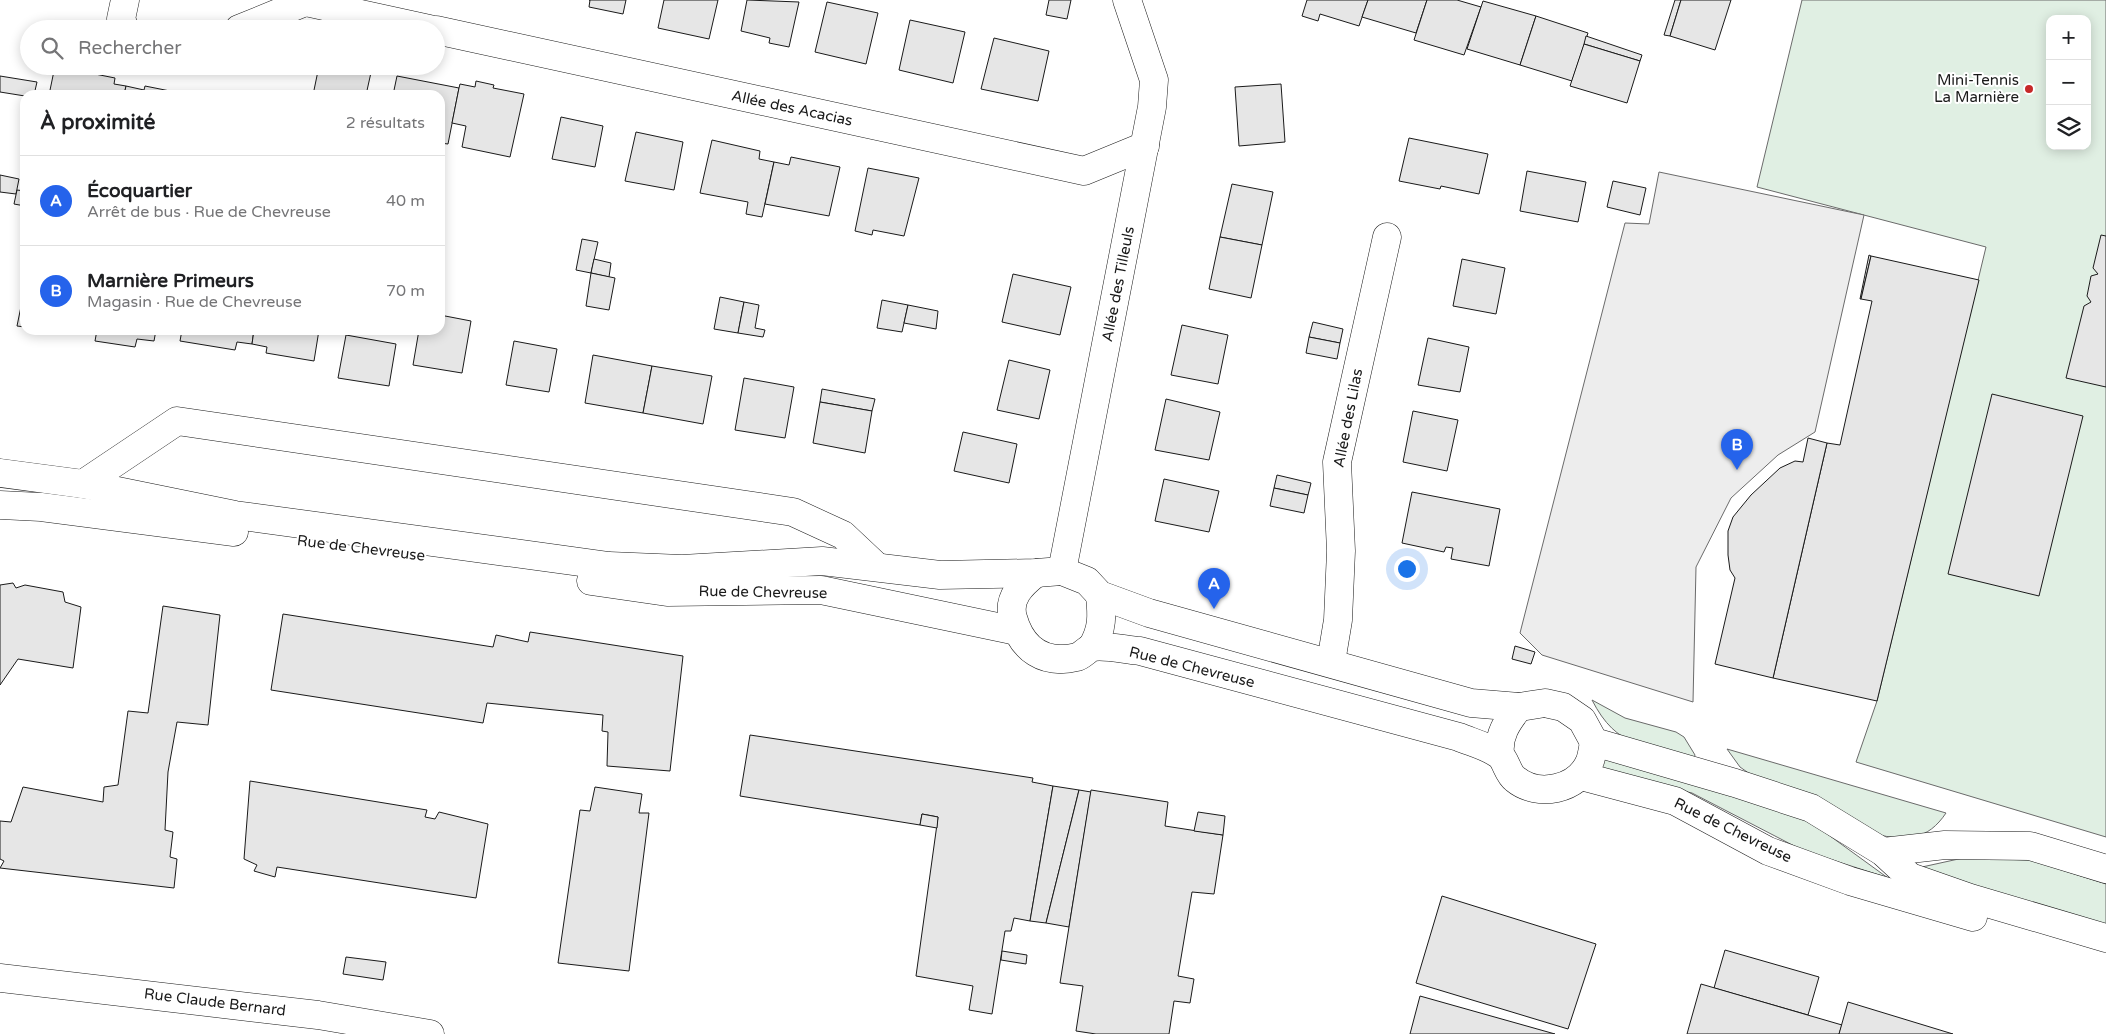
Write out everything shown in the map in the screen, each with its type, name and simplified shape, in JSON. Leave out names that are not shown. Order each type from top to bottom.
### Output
[{"type":"street","points":[[121,20],[125,0]]},
{"type":"street","name":"Allée des Tilleuls","points":[[1049,572],[1145,146],[1152,107],[1154,80],[1127,0]]},
{"type":"street","points":[[259,20],[301,1],[389,20]]},
{"type":"street","name":"Allée des Acacias","points":[[445,32],[1084,171],[1145,146]]},
{"type":"street","name":"Allée des Lilas","points":[[1331,662],[1338,620],[1341,551],[1337,462],[1387,237]]},
{"type":"street","points":[[83,484],[129,451],[177,422],[793,512],[843,535],[876,566]]},
{"type":"street","name":"Rue de Chevreuse","points":[[0,473],[83,484],[235,515],[609,566],[682,569],[822,561],[940,575],[1049,572],[1087,581],[1100,595],[1149,613],[1331,662],[1472,703],[1519,707],[1545,703],[1563,707],[1582,720],[1594,742]]},
{"type":"street","name":"Rue de Chevreuse","points":[[0,505],[51,509],[409,554],[667,592],[821,590],[1017,631]]},
{"type":"street","points":[[1049,572],[1021,585],[1014,598],[1012,615],[1017,631],[1026,644],[1042,657],[1061,660],[1079,656],[1092,647],[1099,635],[1103,618],[1100,595]]},
{"type":"street","name":"Rue de Chevreuse","points":[[1092,647],[1140,651],[1459,737],[1500,754]]},
{"type":"street","points":[[1519,707],[1504,730],[1499,743],[1500,754],[1513,778],[1531,789],[1553,789],[1568,786],[1581,776],[1590,762],[1594,742],[1735,783],[1811,808],[1883,852],[1910,876],[1970,898],[2106,938]]},
{"type":"street","name":"Rue de Chevreuse","points":[[1581,776],[1675,801],[1768,851],[1850,881],[2106,956]]},
{"type":"street","points":[[1883,852],[1946,845],[2030,846],[2106,868]]},
{"type":"street","name":"Rue Claude Bernard","points":[[0,978],[318,1014],[430,1034]]},
{"type":"green space","points":[[1802,0],[2106,0],[2106,837],[1856,762],[1877,701],[1986,247],[1757,187]]},
{"type":"green space","points":[[1592,700],[1625,718],[1676,732],[1684,737],[1695,755],[1694,758],[1647,747],[1622,736],[1602,716]]},
{"type":"green space","points":[[1727,749],[1946,813],[1932,829],[1916,837],[1897,838],[1876,834],[1757,779],[1740,767]]},
{"type":"green space","points":[[1603,755],[1795,815],[1819,828],[1888,878],[1802,850],[1692,793],[1600,773]]},
{"type":"green space","points":[[1963,858],[2031,860],[2106,884],[2106,927],[2023,902],[1922,867]]},
{"type":"shaded area","points":[[1659,172],[1864,215],[1815,432],[1778,455],[1731,498],[1696,567],[1693,702],[1542,655],[1520,633],[1625,223],[1649,224]]},
{"type":"building","points":[[590,0],[626,0],[623,14],[589,7]]},
{"type":"building","points":[[664,0],[718,0],[709,39],[658,28]]},
{"type":"building","points":[[747,0],[799,2],[789,47],[769,43],[770,38],[741,31]]},
{"type":"building","points":[[1049,0],[1071,0],[1067,19],[1046,15]]},
{"type":"building","points":[[1307,0],[1368,0],[1359,26],[1320,14],[1318,21],[1302,16]]},
{"type":"building","points":[[1368,0],[1427,0],[1416,33],[1362,17]]},
{"type":"building","points":[[1427,0],[1457,0],[1481,7],[1464,55],[1414,40]]},
{"type":"building","points":[[1675,0],[1681,0],[1670,36],[1664,35]]},
{"type":"building","points":[[1681,0],[1731,0],[1715,50],[1670,36]]},
{"type":"building","points":[[1483,1],[1536,16],[1520,65],[1467,49]]},
{"type":"building","points":[[827,2],[878,13],[866,64],[815,52]]},
{"type":"building","points":[[1536,16],[1588,33],[1572,81],[1520,65]]},
{"type":"building","points":[[910,20],[965,32],[953,83],[899,70]]},
{"type":"building","points":[[1586,36],[1642,55],[1640,61],[1584,44]]},
{"type":"building","points":[[994,38],[1049,51],[1038,101],[981,89]]},
{"type":"building","points":[[1584,44],[1640,61],[1627,103],[1570,86]]},
{"type":"building","points":[[53,75],[100,75],[115,78],[114,84],[126,86],[125,90],[50,90]]},
{"type":"building","points":[[317,75],[370,75],[367,90],[314,90]]},
{"type":"building","points":[[0,76],[37,82],[35,90],[20,90],[20,95],[0,92]]},
{"type":"building","points":[[397,76],[459,88],[448,144],[445,144],[445,90],[394,90]]},
{"type":"building","points":[[476,81],[494,85],[493,88],[524,94],[510,157],[462,147],[466,126],[452,123],[459,88],[460,84],[475,87]]},
{"type":"building","points":[[1281,84],[1285,142],[1239,146],[1235,87]]},
{"type":"building","points":[[126,86],[144,90],[125,90]]},
{"type":"building","points":[[145,86],[165,90],[144,90]]},
{"type":"building","points":[[561,117],[603,126],[595,167],[552,159]]},
{"type":"building","points":[[636,132],[683,142],[674,190],[625,181]]},
{"type":"building","points":[[1409,138],[1488,154],[1479,194],[1441,186],[1440,189],[1399,181]]},
{"type":"building","points":[[712,140],[760,151],[759,159],[774,162],[762,217],[746,214],[748,202],[700,193]]},
{"type":"building","points":[[791,157],[840,167],[829,216],[765,204],[774,162],[789,165]]},
{"type":"building","points":[[868,168],[919,178],[904,236],[873,230],[872,235],[855,231]]},
{"type":"building","points":[[1527,171],[1586,182],[1578,222],[1520,211]]},
{"type":"building","points":[[0,175],[19,179],[16,194],[0,192]]},
{"type":"building","points":[[1613,181],[1646,188],[1640,215],[1607,207]]},
{"type":"building","points":[[1232,184],[1273,192],[1262,245],[1220,237]]},
{"type":"building","points":[[17,190],[20,190],[20,205],[14,204]]},
{"type":"building","points":[[2101,235],[2106,236],[2106,387],[2066,378],[2084,306],[2091,302],[2087,296],[2091,276],[2098,274],[2093,268]]},
{"type":"building","points":[[1220,237],[1262,245],[1251,298],[1209,289]]},
{"type":"building","points":[[582,239],[598,242],[591,273],[576,270]]},
{"type":"building","points":[[1869,255],[1871,256],[1860,299]]},
{"type":"building","points":[[1871,256],[1979,280],[1877,701],[1773,678],[1827,443],[1840,445],[1872,301],[1861,299]]},
{"type":"building","points":[[594,259],[611,263],[609,277],[591,273]]},
{"type":"building","points":[[1462,259],[1505,268],[1496,314],[1453,306]]},
{"type":"building","points":[[591,273],[615,278],[609,310],[586,306]]},
{"type":"building","points":[[1013,274],[1071,287],[1060,335],[1002,322]]},
{"type":"building","points":[[720,297],[744,302],[738,333],[714,329]]},
{"type":"building","points":[[882,300],[908,305],[902,332],[877,328]]},
{"type":"building","points":[[744,302],[759,305],[755,328],[765,330],[763,337],[738,333]]},
{"type":"building","points":[[908,305],[938,311],[936,329],[904,323]]},
{"type":"building","points":[[20,311],[20,326],[17,326]]},
{"type":"building","points":[[445,316],[471,321],[462,373],[413,365],[418,335],[445,335]]},
{"type":"building","points":[[1313,322],[1343,329],[1340,343],[1309,337]]},
{"type":"building","points":[[1182,325],[1228,335],[1218,384],[1171,375]]},
{"type":"building","points":[[96,335],[155,335],[154,341],[137,339],[135,347],[95,341]]},
{"type":"building","points":[[181,335],[253,335],[252,344],[237,342],[235,350],[180,341]]},
{"type":"building","points":[[253,335],[318,335],[314,361],[266,353],[267,347],[252,344]]},
{"type":"building","points":[[346,335],[396,344],[389,386],[338,378]]},
{"type":"building","points":[[1309,337],[1340,343],[1337,359],[1306,353]]},
{"type":"building","points":[[1428,338],[1469,347],[1460,392],[1418,385]]},
{"type":"building","points":[[514,341],[557,349],[549,392],[506,385]]},
{"type":"building","points":[[593,355],[652,366],[643,413],[585,403]]},
{"type":"building","points":[[1009,360],[1050,370],[1039,419],[997,410]]},
{"type":"building","points":[[652,366],[712,376],[703,424],[643,413]]},
{"type":"building","points":[[744,378],[794,387],[785,438],[735,430]]},
{"type":"building","points":[[822,389],[875,399],[872,411],[820,402]]},
{"type":"building","points":[[1992,394],[2083,416],[2039,596],[1948,574]]},
{"type":"building","points":[[1166,399],[1220,412],[1209,460],[1155,450]]},
{"type":"building","points":[[820,402],[872,411],[865,453],[813,443]]},
{"type":"building","points":[[1413,411],[1458,420],[1447,471],[1403,462]]},
{"type":"building","points":[[963,432],[1017,444],[1009,483],[954,471]]},
{"type":"building","points":[[1808,438],[1827,443],[1773,678],[1715,664],[1735,578],[1730,570],[1728,555],[1728,531],[1733,517],[1751,495],[1780,468],[1795,461],[1803,462]]},
{"type":"building","points":[[1277,475],[1311,483],[1308,495],[1274,488]]},
{"type":"building","points":[[1164,479],[1219,491],[1209,532],[1155,521]]},
{"type":"building","points":[[1274,488],[1308,495],[1304,513],[1270,506]]},
{"type":"building","points":[[1412,492],[1500,509],[1489,566],[1451,559],[1453,548],[1446,547],[1444,552],[1402,543]]},
{"type":"building","points":[[13,583],[16,588],[25,585],[63,592],[65,602],[81,607],[73,668],[18,659],[0,685],[0,585]]},
{"type":"building","points":[[163,606],[220,615],[208,725],[177,722],[168,772],[165,830],[173,832],[170,857],[177,859],[174,888],[0,868],[4,861],[0,859],[0,821],[11,822],[23,787],[103,802],[104,787],[118,785],[128,711],[148,713]]},
{"type":"building","points":[[283,614],[493,647],[496,635],[528,642],[530,632],[683,656],[670,771],[607,766],[608,732],[602,731],[603,715],[487,703],[483,723],[271,690]]},
{"type":"building","points":[[1515,646],[1535,652],[1531,664],[1512,659]]},
{"type":"building","points":[[750,735],[1033,778],[1032,782],[1053,786],[1030,921],[1014,918],[1011,931],[1005,931],[992,1014],[969,1010],[973,986],[916,976],[938,817],[922,814],[920,825],[740,796]]},
{"type":"building","points":[[250,781],[427,810],[425,817],[435,819],[439,812],[488,824],[476,898],[277,867],[275,877],[254,871],[257,865],[244,859]]},
{"type":"building","points":[[1053,786],[1079,790],[1046,923],[1030,921]]},
{"type":"building","points":[[595,787],[642,794],[639,813],[649,813],[629,971],[558,963],[580,810],[590,811]]},
{"type":"building","points":[[1079,790],[1091,792],[1069,927],[1046,923]]},
{"type":"building","points":[[1091,790],[1168,802],[1165,826],[1223,835],[1214,894],[1192,892],[1178,976],[1194,979],[1190,1003],[1174,1001],[1169,1034],[1096,1034],[1076,1031],[1083,986],[1060,983]]},
{"type":"building","points":[[1198,812],[1225,816],[1223,835],[1194,831]]},
{"type":"building","points":[[922,814],[938,817],[937,828],[920,825]]},
{"type":"building","points":[[1442,896],[1596,944],[1568,1029],[1416,983]]},
{"type":"building","points":[[1725,950],[1819,977],[1808,1015],[1714,988]]},
{"type":"building","points":[[1002,951],[1027,955],[1026,964],[1001,960]]},
{"type":"building","points":[[346,957],[386,962],[383,980],[343,974]]},
{"type":"building","points":[[1701,984],[1842,1025],[1839,1034],[1687,1034]]},
{"type":"building","points":[[1420,996],[1555,1034],[1410,1034]]},
{"type":"building","points":[[1848,1002],[1953,1034],[1839,1034]]},
{"type":"place","name":"Mini-Tennis La Marnière","points":[[2029,89]]},
{"type":"place","name":"Marnière Primeurs","points":[[1737,470]]},
{"type":"place","name":"Écoquartier","points":[[1214,609]]}]
